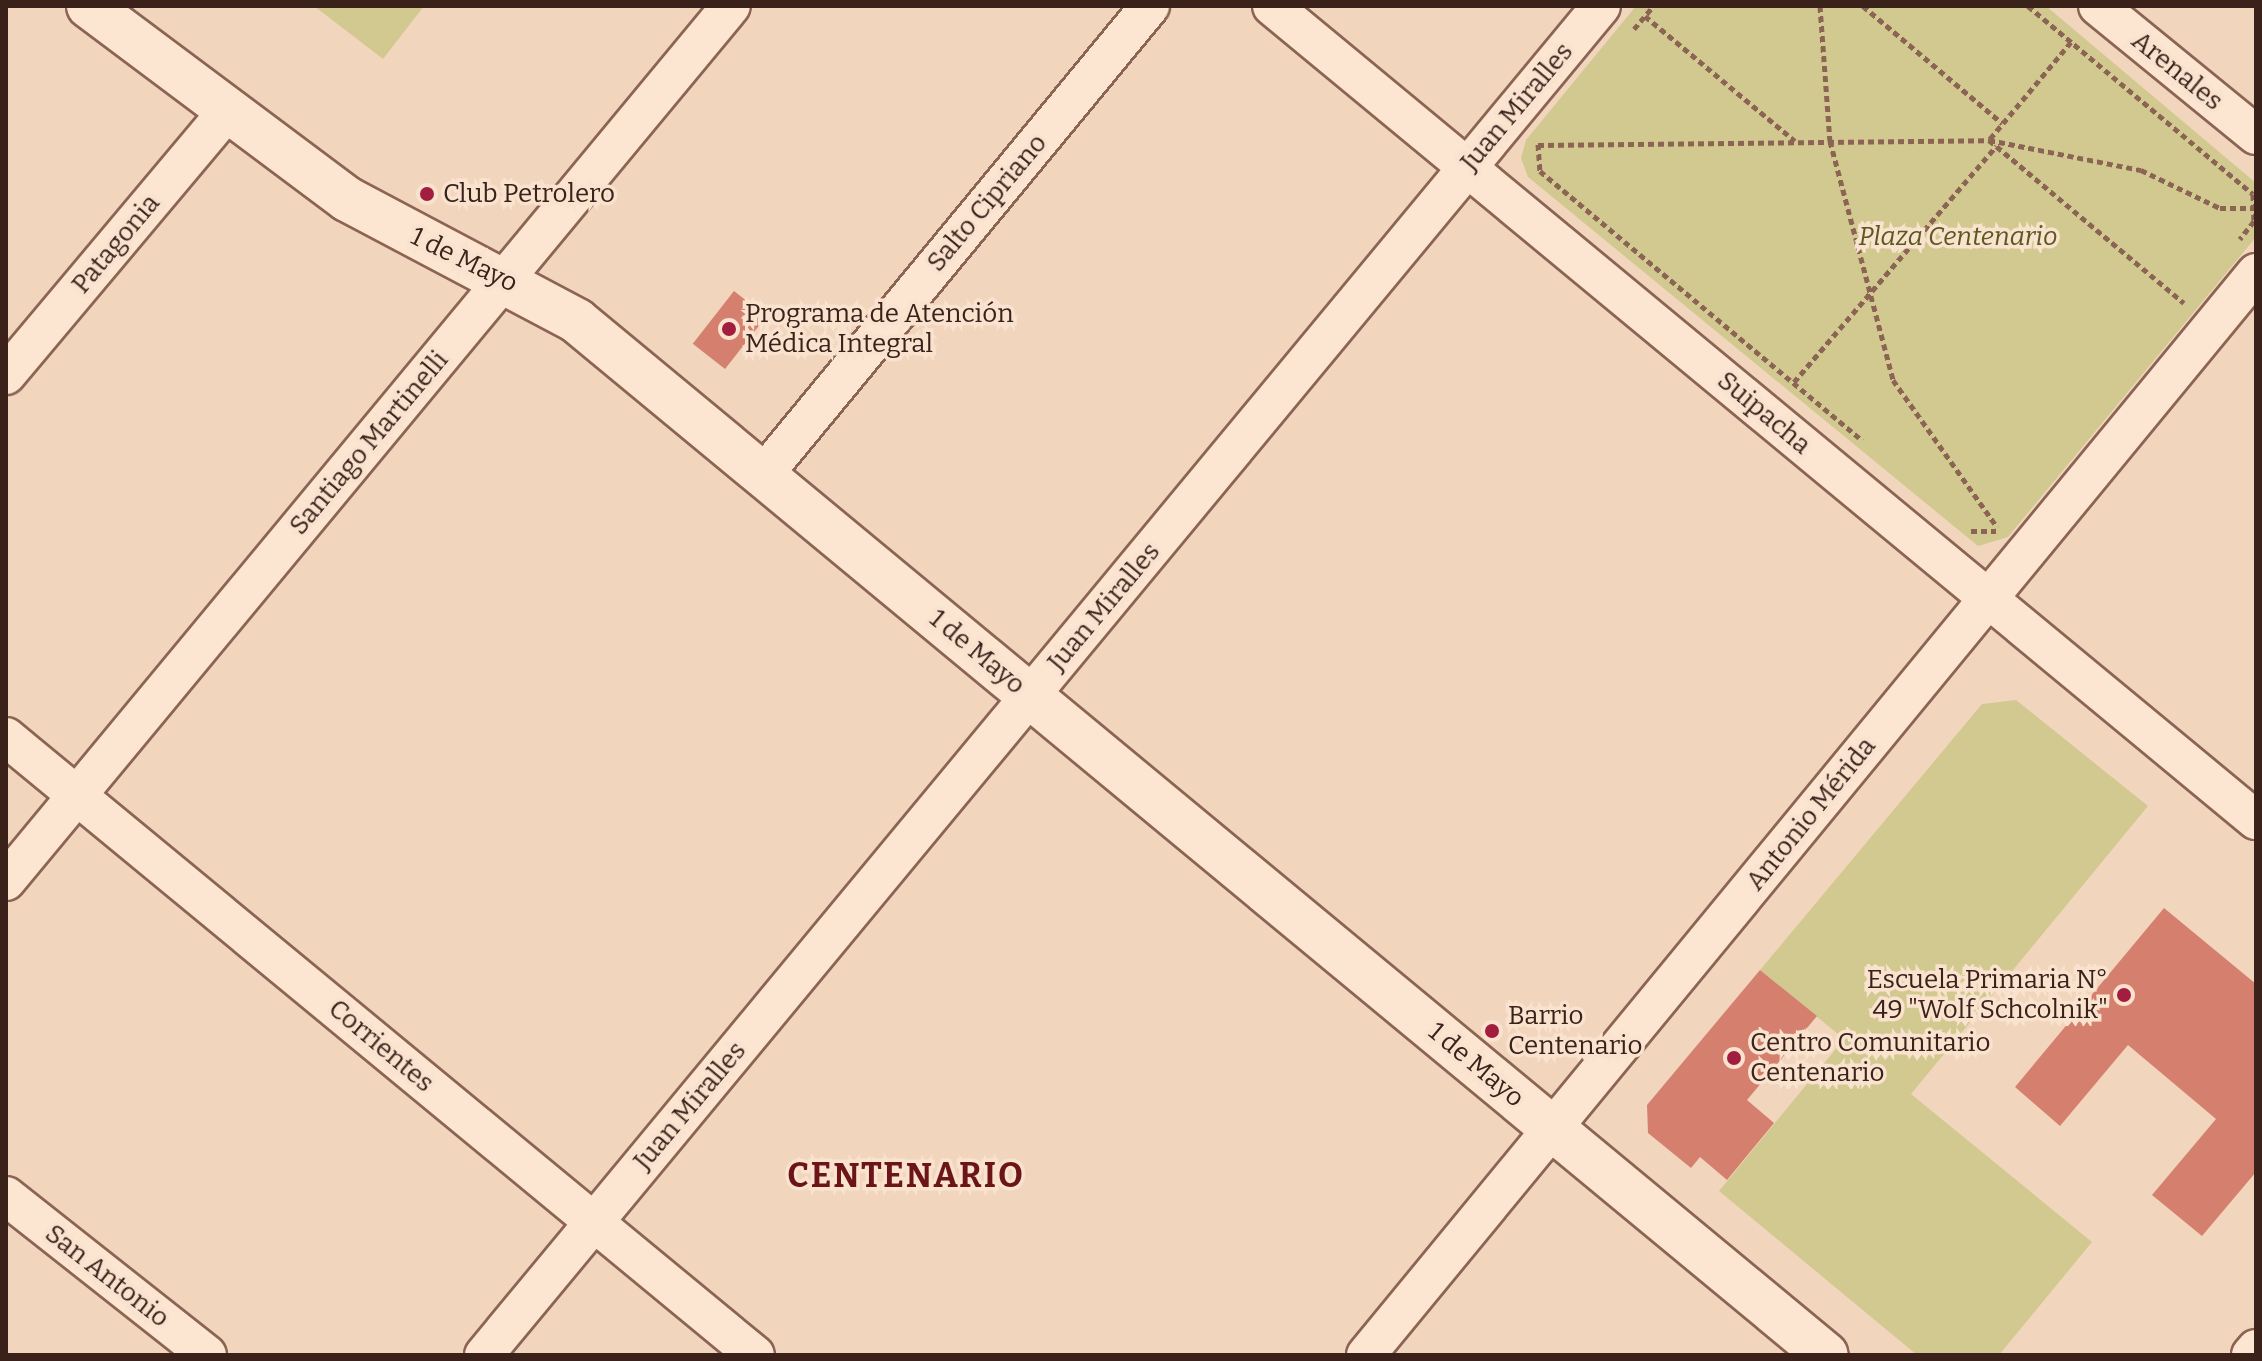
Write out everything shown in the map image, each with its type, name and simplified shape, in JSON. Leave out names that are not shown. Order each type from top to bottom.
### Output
[{"type":"street","name":"1 de Mayo","points":[[89,6],[226,113],[347,199],[505,279],[577,321],[1826,1355]]},
{"type":"street","name":"Santiago Martinelli","points":[[6,881],[731,6]]},
{"type":"street","name":"Salto Cipriano","points":[[763,475],[1150,6]]},
{"type":"street","name":"Suipacha","points":[[1272,6],[2256,820]]},
{"type":"street","name":"Juan Miralles","points":[[484,1355],[1601,6]]},
{"type":"street","name":"Arenales","points":[[2098,6],[2256,135]]},
{"type":"street","name":"Patagonia","points":[[6,375],[226,113]]},
{"type":"street","name":"Antonio Mérida","points":[[1366,1355],[1988,598],[2245,259]]},
{"type":"street","name":"Corrientes","points":[[6,737],[755,1355]]},
{"type":"street","name":"San Antonio","points":[[6,1196],[207,1355]]},
{"type":"street","points":[[2251,1355],[2256,1349]]},
{"type":"path","points":[[1820,6],[1830,141],[1898,390],[1999,531]]},
{"type":"path","points":[[1863,6],[2002,123]]},
{"type":"path","points":[[2028,6],[2253,194],[2254,221],[2245,259]]},
{"type":"path","points":[[1645,16],[1796,142]]},
{"type":"path","points":[[1989,140],[2071,42]]},
{"type":"path","points":[[1989,140],[2186,305]]},
{"type":"path","points":[[1865,442],[1540,171],[1538,145],[1989,140],[2141,170],[2220,208],[2254,208]]},
{"type":"path","points":[[1794,383],[1996,146]]},
{"type":"path","points":[[2176,316],[2196,293]]},
{"type":"path","points":[[1961,522],[1973,532],[1999,531],[2009,519]]},
{"type":"green space","points":[[314,6],[424,6],[383,59]]},
{"type":"green space","name":"Plaza Centenario","points":[[1636,6],[2046,6],[2256,183],[2256,237],[2008,537],[1978,546],[1528,177],[1521,158],[1526,140]]},
{"type":"green space","points":[[2016,700],[2148,806],[1911,1094],[2092,1242],[1999,1355],[1917,1355],[1719,1191],[1844,1039],[1760,970],[1982,704]]},
{"type":"building","name":"Programa de Atención Médica Integral","points":[[734,291],[766,316],[725,369],[693,344]]},
{"type":"building","points":[[2164,908],[2256,984],[2256,1172],[2202,1236],[2152,1195],[2216,1119],[2128,1045],[2060,1126],[2015,1087]]},
{"type":"building","name":"Centro Comunitario Centenario","points":[[1760,970],[1817,1016],[1747,1100],[1774,1123],[1727,1180],[1700,1157],[1691,1168],[1648,1133],[1647,1105]]},
{"type":"place","name":"Club Petrolero","points":[[427,194]]},
{"type":"place","name":"Programa de Atención Médica Integral","points":[[729,329]]},
{"type":"place","name":"Escuela Primaria N° 49 \"Wolf Schcolnik\"","points":[[2124,995]]},
{"type":"place","name":"Barrio Centenario","points":[[1492,1031]]},
{"type":"place","name":"Centro Comunitario Centenario","points":[[1734,1058]]},
{"type":"district","name":"CENTENARIO","points":[[906,1176]]}]
